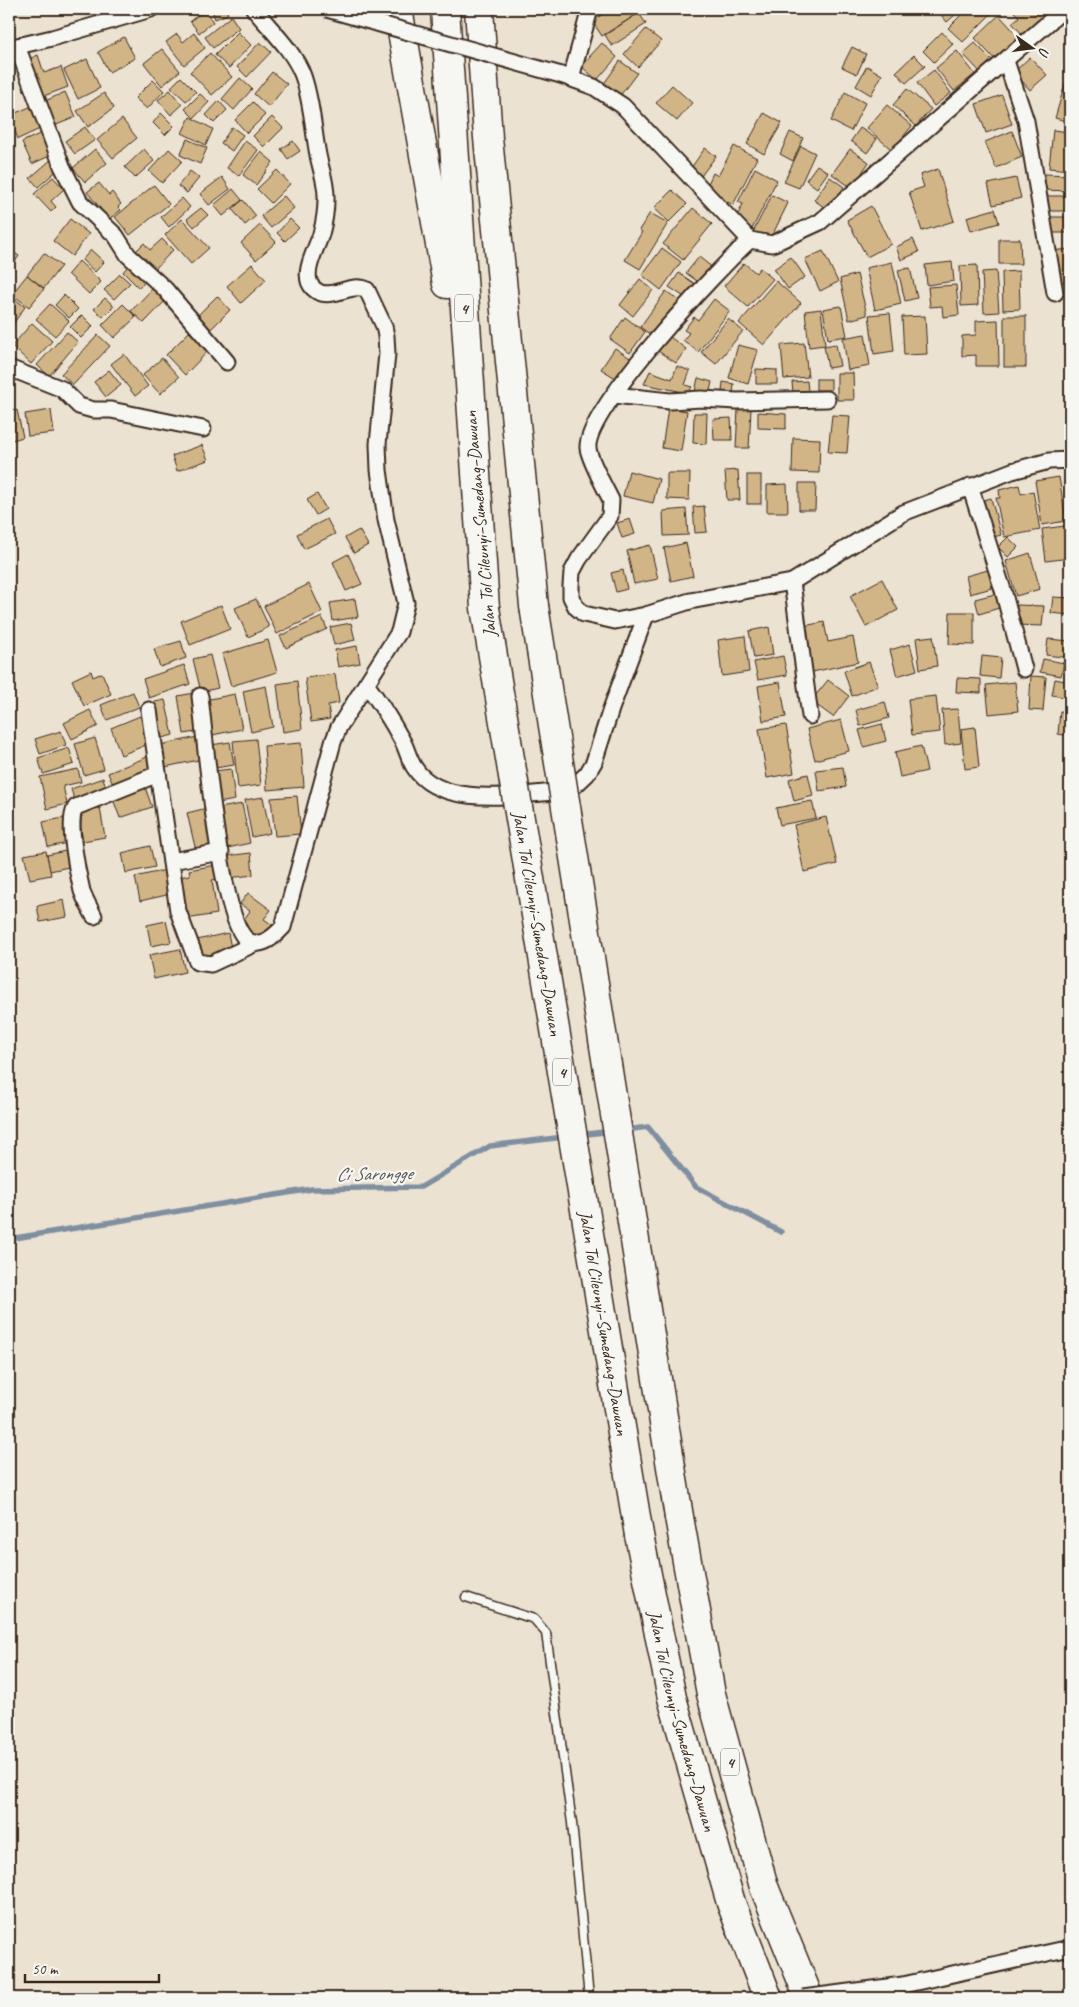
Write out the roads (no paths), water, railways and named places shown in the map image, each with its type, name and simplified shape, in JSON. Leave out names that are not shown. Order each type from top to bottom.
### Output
[{"type":"highway","points":[[398,9],[470,414]]},
{"type":"highway","name":"Jalan Tol Cileunyi–Sumedang–Dawuan","points":[[445,9],[470,414],[485,608],[639,1535],[672,1698],[731,1903],[768,1998]]},
{"type":"highway","name":"Jalan Tol Cileunyi–Sumedang–Dawuan","points":[[479,9],[488,138],[534,606],[679,1517],[714,1703],[764,1887],[809,1998]]},
{"type":"highway","points":[[488,138],[490,9]]},
{"type":"street","points":[[151,9],[13,47],[62,166],[80,202],[116,236],[128,255],[165,289],[227,362]]},
{"type":"street","points":[[149,710],[178,911],[197,962],[211,964],[254,944],[262,943],[282,927],[333,742],[339,727],[399,632],[406,603],[400,570],[386,520],[379,470],[380,414],[387,354],[385,331],[367,290],[352,287],[326,294],[315,290],[310,282],[311,258],[320,235],[327,187],[318,157],[308,96],[302,74],[285,47],[254,9]]},
{"type":"street","points":[[327,9],[566,77],[594,87],[623,106],[750,240],[772,244],[820,222],[1006,62],[1064,9]]},
{"type":"street","points":[[566,77],[590,9]]},
{"type":"street","points":[[1006,62],[1026,121],[1055,293]]},
{"type":"street","points":[[750,240],[692,298],[614,395],[590,432],[588,449],[611,500],[610,516],[578,559],[572,572],[571,597],[576,607],[584,614],[615,621],[646,615],[690,602],[792,582],[903,513],[970,486],[1049,461],[1070,460]]},
{"type":"street","points":[[9,368],[62,388],[79,406],[93,410],[111,410],[203,429]]},
{"type":"street","points":[[614,395],[670,401],[701,399],[737,401],[827,399]]},
{"type":"street","points":[[970,486],[1003,590],[1024,669]]},
{"type":"street","points":[[792,582],[810,716]]},
{"type":"street","points":[[366,684],[377,698],[414,767],[440,790],[482,796],[569,791],[587,774],[594,762],[611,709],[646,615]]},
{"type":"street","points":[[200,696],[225,888],[238,929],[246,939],[254,944]]},
{"type":"street","points":[[94,916],[81,886],[71,821],[73,810],[76,807],[158,774]]},
{"type":"street","points":[[170,861],[221,852]]},
{"type":"street","points":[[803,1998],[903,1985],[1070,1948]]},
{"type":"lane","points":[[466,1597],[534,1619],[546,1634],[572,1823],[589,1998]]},
{"type":"waterway","name":"Ci Sarongge","points":[[626,1130],[648,1127],[696,1187],[781,1232]]},
{"type":"waterway","name":"Ci Sarongge","points":[[579,1135],[612,1131]]},
{"type":"waterway","name":"Ci Sarongge","points":[[9,1239],[312,1189],[421,1187],[490,1146],[564,1137]]}]
